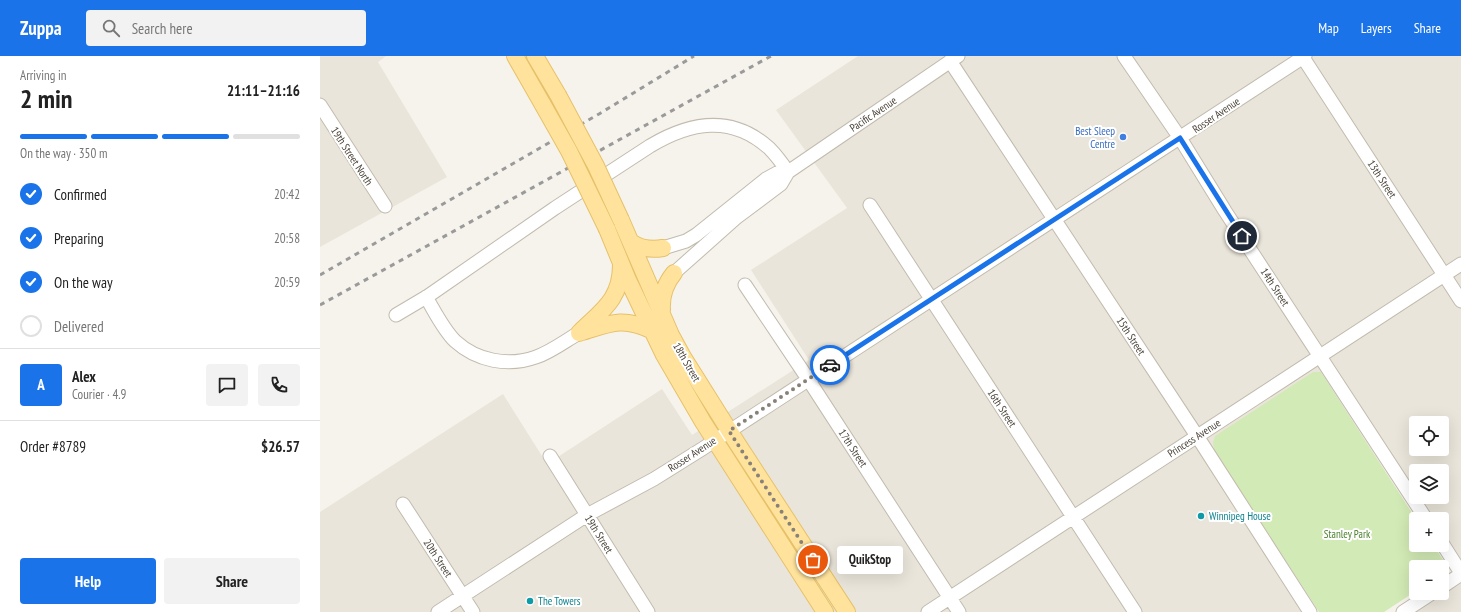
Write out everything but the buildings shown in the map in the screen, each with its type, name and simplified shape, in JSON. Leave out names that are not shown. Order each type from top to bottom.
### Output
[{"type":"main road","name":"18th Street","points":[[515,56],[572,157],[607,229],[651,330],[675,374],[715,440],[825,612]]},
{"type":"main road","name":"18th Street","points":[[535,56],[558,95],[596,166],[662,314],[683,357],[729,431],[847,612]]},
{"type":"main road","points":[[631,242],[641,248],[663,248]]},
{"type":"main road","points":[[579,333],[612,299],[620,284],[621,264]]},
{"type":"main road","points":[[662,314],[661,304],[663,292],[674,273]]},
{"type":"main road","points":[[579,333],[605,325],[627,322],[634,323],[651,330]]},
{"type":"street","name":"14th Street","points":[[1124,56],[1180,138],[1225,211],[1421,512]]},
{"type":"street","name":"Rosser Avenue","points":[[438,612],[587,515],[654,479],[715,440],[1304,56]]},
{"type":"street","name":"13th Street","points":[[1304,56],[1461,301]]},
{"type":"street","name":"Pacific Avenue","points":[[674,273],[737,217],[781,184],[788,172],[954,59]]},
{"type":"street","name":"15th Street","points":[[954,59],[1055,219],[1310,612]]},
{"type":"street","name":"19th Street North","points":[[320,105],[385,206]]},
{"type":"street","points":[[396,314],[426,297],[555,208],[650,146],[688,128],[719,124],[745,132],[769,148],[788,172]]},
{"type":"street","name":"Pacific Avenue","points":[[663,248],[682,242],[696,235],[766,179],[777,173],[788,172]]},
{"type":"street","name":"16th Street","points":[[870,204],[1135,612]]},
{"type":"street","name":"Princess Avenue","points":[[928,612],[1461,264]]},
{"type":"street","name":"17th Street","points":[[745,285],[808,379],[959,612]]},
{"type":"street","points":[[426,297],[448,332],[456,341],[467,350],[493,361],[506,363],[537,357],[579,333]]},
{"type":"street","name":"19th Street","points":[[550,456],[648,612]]},
{"type":"street","name":"20th Street","points":[[403,504],[473,612]]},
{"type":"street","points":[[1448,552],[1461,574],[1449,582]]},
{"type":"street","points":[[1403,612],[1421,600]]},
{"type":"shaded area","points":[[320,56],[386,56],[378,62],[447,177],[320,247]]},
{"type":"shaded area","points":[[858,56],[1461,56],[1461,573],[1447,552],[1449,552],[1449,512],[1418,512],[1413,504],[1449,504],[1449,464],[1409,464],[1409,499],[1321,372],[1313,372],[1215,452],[1312,612],[320,612],[320,512],[503,394],[547,464],[662,389],[692,435],[809,360],[751,270],[847,208],[776,110]]},
{"type":"shaded area","points":[[1461,574],[1461,612],[1403,612],[1421,600],[1449,600],[1449,586]]},
{"type":"green space","name":"Stanley Park","points":[[1313,372],[1321,372],[1411,512],[1409,512],[1409,552],[1438,552],[1443,560],[1409,560],[1409,596],[1384,612],[1319,612],[1215,452],[1213,443],[1215,436]]},
{"type":"railway","points":[[320,275],[599,114],[694,56]]},
{"type":"railway","points":[[320,305],[771,56]]},
{"type":"way so far","points":[[813,560],[729,431],[830,365]]},
{"type":"place","name":"Best Sleep Centre","points":[[1123,137]]},
{"type":"place","name":"Winnipeg House","points":[[1201,516]]},
{"type":"place","name":"QuikStop","points":[[813,560]]},
{"type":"place","name":"The Towers","points":[[530,601]]},
{"type":"route","points":[[830,365],[1180,138],[1242,236]]}]
